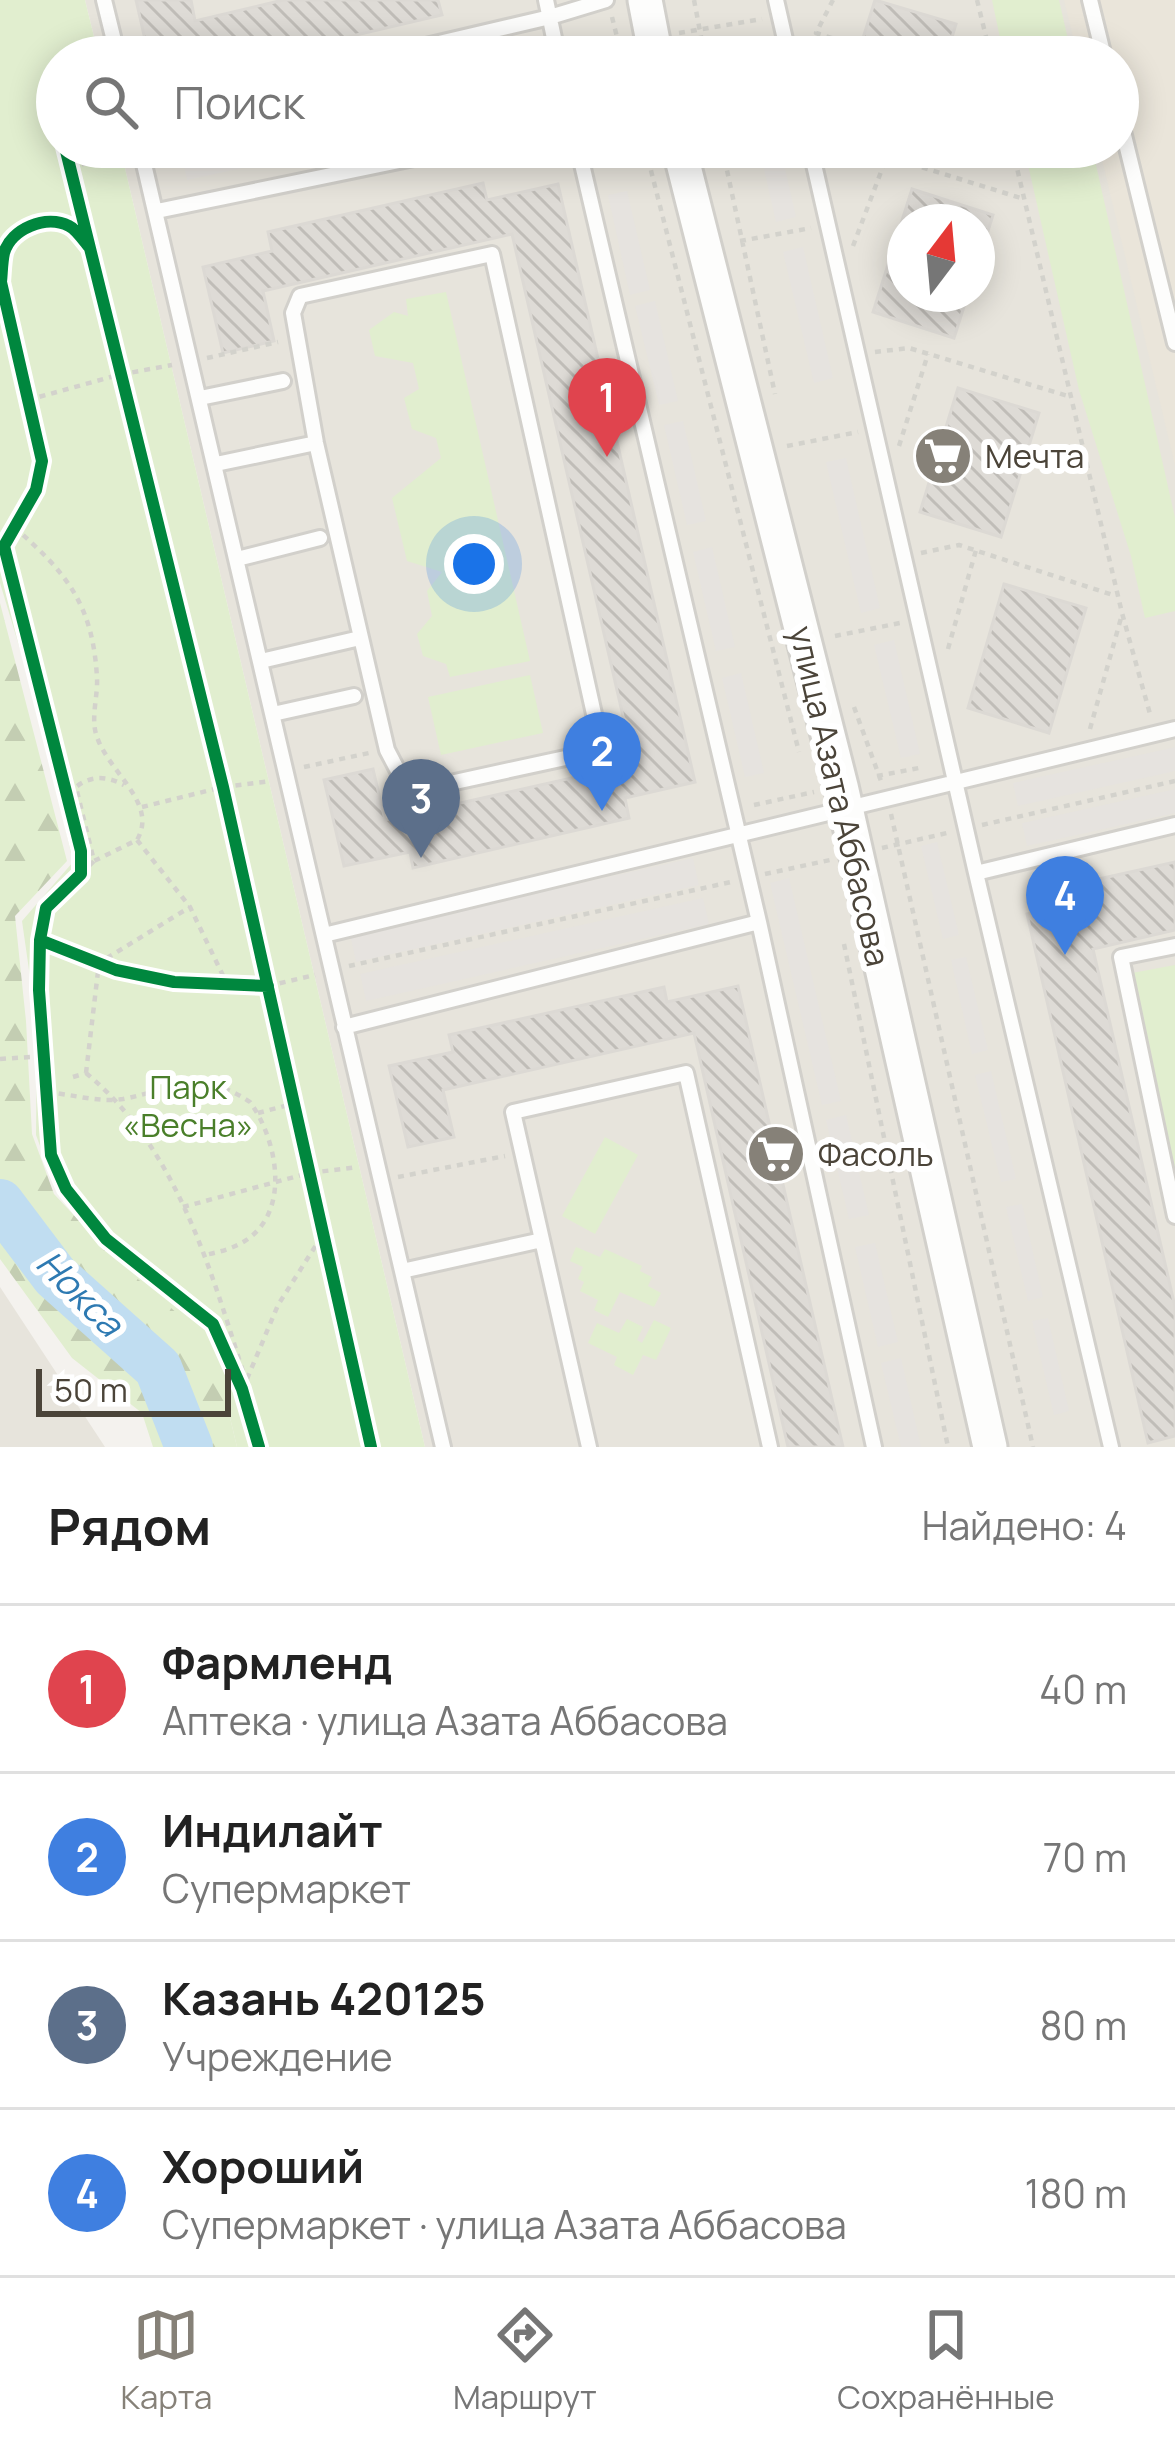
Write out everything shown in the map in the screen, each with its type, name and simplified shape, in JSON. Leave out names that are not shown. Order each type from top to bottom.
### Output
[{"type":"street","points":[[643,36],[645,0]]},
{"type":"street","name":"улица Азата Аббасова","points":[[684,168],[831,810],[856,854],[990,1447]]},
{"type":"lane","points":[[104,0],[113,36]]},
{"type":"lane","points":[[546,0],[554,36]]},
{"type":"lane","points":[[469,36],[607,0]]},
{"type":"lane","points":[[776,0],[784,36]]},
{"type":"lane","points":[[1090,0],[1099,36]]},
{"type":"lane","points":[[145,168],[443,1447]]},
{"type":"lane","points":[[157,211],[365,168]]},
{"type":"lane","points":[[583,168],[759,922],[874,1447]]},
{"type":"lane","points":[[815,168],[1111,1447]]},
{"type":"lane","points":[[1135,168],[1168,280],[1175,343]]},
{"type":"lane","points":[[492,254],[602,750],[409,792],[387,750],[316,443],[295,338],[293,313],[299,296],[492,254]]},
{"type":"lane","points":[[200,398],[284,381]]},
{"type":"lane","points":[[216,464],[316,443]]},
{"type":"lane","points":[[237,559],[320,538]]},
{"type":"lane","points":[[261,661],[360,638]]},
{"type":"lane","points":[[273,714],[354,696]]},
{"type":"lane","points":[[324,934],[1175,729]]},
{"type":"lane","points":[[976,873],[1175,825]]},
{"type":"lane","points":[[344,1027],[759,922]]},
{"type":"lane","points":[[1175,946],[1121,957],[1175,1216]]},
{"type":"lane","points":[[589,1447],[513,1112],[686,1073],[770,1447]]},
{"type":"lane","points":[[402,1271],[542,1240]]},
{"type":"path","points":[[607,0],[633,36]]},
{"type":"path","points":[[694,0],[701,36]]},
{"type":"path","points":[[827,36],[816,32],[833,0]]},
{"type":"path","points":[[977,0],[986,36]]},
{"type":"path","points":[[675,36],[699,27],[780,17]]},
{"type":"path","points":[[70,168],[75,187]]},
{"type":"path","points":[[651,168],[831,810]]},
{"type":"path","points":[[840,280],[882,168]]},
{"type":"path","points":[[925,168],[1024,199]]},
{"type":"path","points":[[1017,168],[1118,597],[1152,719]]},
{"type":"path","points":[[740,241],[827,224]]},
{"type":"path","points":[[28,400],[118,375],[275,343]]},
{"type":"path","points":[[857,354],[909,348],[1071,397]]},
{"type":"path","points":[[113,353],[124,398]]},
{"type":"path","points":[[887,484],[928,354]]},
{"type":"path","points":[[24,381],[33,420]]},
{"type":"path","points":[[787,446],[874,429]]},
{"type":"path","points":[[4,546],[17,521],[68,577],[95,654],[95,730],[124,785],[142,807],[144,820],[137,840],[94,861],[69,885]]},
{"type":"path","points":[[904,556],[959,545],[1118,597]]},
{"type":"path","points":[[935,693],[976,550]]},
{"type":"path","points":[[1089,734],[1122,613]]},
{"type":"path","points":[[829,638],[918,619]]},
{"type":"path","points":[[142,807],[370,752]]},
{"type":"path","points":[[217,765],[228,809]]},
{"type":"path","points":[[94,861],[76,787],[86,779],[100,778],[124,785]]},
{"type":"path","points":[[210,985],[270,990],[333,970],[1175,781]]},
{"type":"path","points":[[64,790],[81,851],[80,874]]},
{"type":"path","points":[[137,840],[190,907],[228,986]]},
{"type":"path","points":[[99,963],[190,907]]},
{"type":"path","points":[[841,931],[948,1447]]},
{"type":"path","points":[[79,955],[116,970]]},
{"type":"path","points":[[86,1073],[99,963]]},
{"type":"path","points":[[263,964],[270,990]]},
{"type":"path","points":[[44,1034],[47,1099],[118,1100],[170,1085],[205,1082],[238,1094],[258,1113],[272,1146],[275,1182],[269,1210],[256,1232],[240,1244],[205,1255]]},
{"type":"path","points":[[0,1059],[46,1056]]},
{"type":"path","points":[[73,1077],[86,1073]]},
{"type":"path","points":[[86,1073],[118,1100],[170,1178],[205,1255],[245,1391]]},
{"type":"path","points":[[291,1082],[300,1127]]},
{"type":"path","points":[[258,1113],[296,1103]]},
{"type":"path","points":[[305,1150],[315,1192]]},
{"type":"path","points":[[380,1180],[522,1153]]},
{"type":"path","points":[[183,1207],[309,1173],[376,1164]]},
{"type":"path","points":[[320,1212],[330,1253]]},
{"type":"path","points":[[245,1391],[278,1305],[325,1231]]},
{"type":"path","points":[[213,1324],[245,1391]]},
{"type":"shaded area","points":[[85,0],[1175,0],[1175,1447],[425,1447],[125,168],[1139,168],[1139,36],[94,36]]},
{"type":"shaded area","points":[[1064,0],[1175,0],[1175,465],[1104,168],[1139,168],[1139,36],[1073,36]]},
{"type":"shaded area","points":[[184,168],[242,168],[187,180]]},
{"type":"shaded area","points":[[764,168],[785,168],[796,217],[776,222]]},
{"type":"shaded area","points":[[627,191],[650,290],[630,295],[608,195]]},
{"type":"shaded area","points":[[803,247],[833,378],[814,383],[783,252]]},
{"type":"shaded area","points":[[655,301],[678,401],[659,405],[635,306]]},
{"type":"shaded area","points":[[683,421],[706,521],[687,525],[664,425]]},
{"type":"shaded area","points":[[846,458],[880,608],[861,613],[826,462]]},
{"type":"shaded area","points":[[712,547],[735,647],[716,651],[693,552]]},
{"type":"shaded area","points":[[894,640],[920,754],[901,758],[874,645]]},
{"type":"shaded area","points":[[741,673],[764,773],[745,777],[722,678]]},
{"type":"shaded area","points":[[1175,747],[1175,771],[1018,806],[1013,783]]},
{"type":"shaded area","points":[[1175,789],[1175,813],[1027,846],[1022,823]]},
{"type":"shaded area","points":[[937,842],[959,935],[943,939],[921,846]]},
{"type":"shaded area","points":[[693,858],[699,885],[356,962],[350,935]]},
{"type":"shaded area","points":[[789,878],[841,1101],[822,1105],[770,883]]},
{"type":"shaded area","points":[[703,898],[709,924],[366,1001],[360,974]]},
{"type":"shaded area","points":[[966,957],[988,1050],[972,1054],[951,960]]},
{"type":"shaded area","points":[[991,1071],[1016,1179],[1001,1182],[975,1075]]},
{"type":"shaded area","points":[[846,1115],[869,1215],[849,1219],[826,1120]]},
{"type":"shaded area","points":[[1022,1204],[1043,1297],[1028,1301],[1006,1207]]},
{"type":"shaded area","points":[[875,1243],[898,1342],[878,1347],[855,1247]]},
{"type":"shaded area","points":[[0,1287],[105,1447],[0,1447]]},
{"type":"shaded area","points":[[1048,1318],[1069,1411],[1054,1415],[1032,1321]]},
{"type":"shaded area","points":[[901,1358],[921,1447],[901,1447],[881,1363]]},
{"type":"green space","name":"Парк «Весна»","points":[[0,0],[85,0],[94,36],[36,36],[36,168],[125,168],[425,1447],[237,1447],[227,1405],[116,1260],[58,1195],[36,1135],[37,1026],[22,921],[73,862],[39,712],[0,583]]},
{"type":"green space","points":[[992,0],[1059,0],[1067,36],[1000,36]]},
{"type":"green space","points":[[1029,168],[1097,168],[1175,518],[1175,611],[1145,618],[1131,556],[1079,390]]},
{"type":"green space","points":[[446,292],[530,661],[450,677],[446,664],[423,656],[417,634],[432,616],[427,591],[442,572],[407,561],[392,498],[441,458],[436,438],[412,429],[404,398],[419,389],[413,363],[375,356],[369,330],[394,312],[408,316],[406,299]]},
{"type":"green space","points":[[0,603],[67,861],[15,916],[32,1134],[54,1194],[116,1260],[186,1321],[227,1405],[237,1447],[153,1447],[142,1413],[72,1358],[0,1259]]},
{"type":"green space","points":[[530,675],[543,733],[441,755],[428,697]]},
{"type":"green space","points":[[1175,965],[1175,1178],[1132,973]]},
{"type":"green space","points":[[605,1137],[638,1155],[595,1234],[562,1216]]},
{"type":"green space","points":[[576,1247],[600,1257],[605,1249],[642,1266],[640,1271],[652,1277],[648,1286],[661,1293],[654,1307],[620,1292],[608,1317],[594,1310],[598,1300],[580,1291],[583,1267],[570,1261]]},
{"type":"green space","points":[[627,1319],[643,1327],[637,1340],[642,1343],[654,1320],[671,1328],[656,1360],[643,1355],[633,1375],[614,1365],[617,1357],[588,1343],[597,1323],[619,1333]]},
{"type":"building","points":[[136,0],[191,0],[195,21],[283,0],[438,0],[442,15],[352,36],[144,36]]},
{"type":"building","points":[[875,0],[956,24],[952,36],[864,36]]},
{"type":"building","points":[[483,183],[487,200],[558,184],[695,782],[625,798],[629,818],[413,868],[410,852],[344,866],[324,780],[373,769],[385,820],[634,764],[512,234],[263,291],[274,341],[223,353],[203,267],[272,251],[268,232]]},
{"type":"building","points":[[912,189],[959,204],[907,204]]},
{"type":"building","points":[[887,268],[887,312],[962,312],[954,338],[873,312]]},
{"type":"building","points":[[958,388],[1039,413],[1001,537],[920,512]]},
{"type":"building","points":[[1004,584],[1086,608],[1049,733],[968,708]]},
{"type":"building","points":[[1175,862],[1175,930],[1093,949],[1175,1307],[1175,1436],[1148,1443],[1027,914],[1094,899],[1090,881]]},
{"type":"building","points":[[738,986],[843,1447],[788,1447],[694,1033],[443,1090],[454,1137],[408,1147],[389,1066],[453,1052],[449,1035],[664,987],[667,1002]]},
{"type":"waterway","name":"Нокса","points":[[0,1203],[55,1276],[158,1368],[189,1447]]},
{"type":"cycle path","points":[[70,168],[223,787],[371,1447]]},
{"type":"cycle path","points":[[89,247],[69,226],[50,222],[30,226],[8,244],[1,282],[42,461],[36,490],[4,546],[81,851],[81,874],[46,908],[40,940],[51,1155],[66,1189],[106,1239],[213,1324],[242,1389],[259,1447]]},
{"type":"cycle path","points":[[40,940],[116,970],[174,982],[268,986]]},
{"type":"place","name":"Мечта","points":[[943,456]]},
{"type":"place","name":"Фармленд","points":[[607,457]]},
{"type":"place","name":"Индилайт","points":[[602,811]]},
{"type":"place","name":"Казань 420125","points":[[421,858]]},
{"type":"place","name":"Хороший","points":[[1065,955]]},
{"type":"place","name":"Фасоль","points":[[776,1154]]}]
